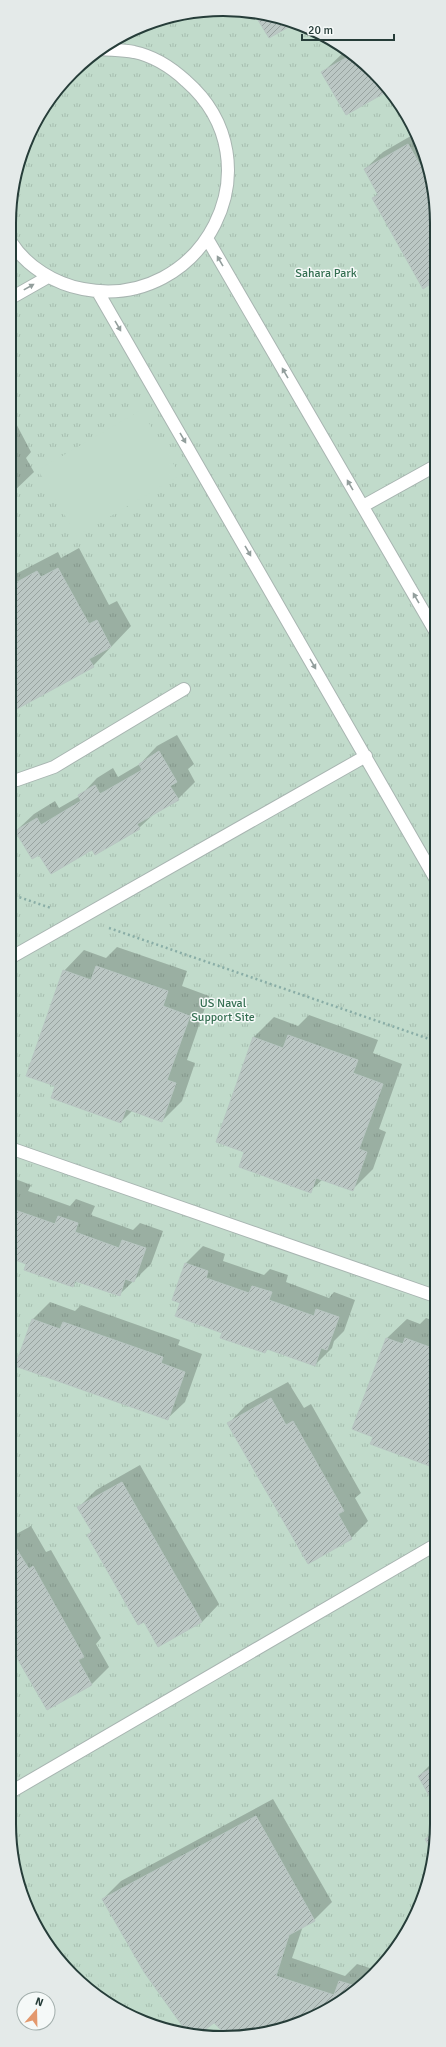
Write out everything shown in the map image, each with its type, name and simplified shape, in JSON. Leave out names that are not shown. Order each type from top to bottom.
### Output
[{"type":"street","points":[[16,251],[48,277],[72,287],[98,292],[140,288],[178,270],[208,240],[225,204],[229,165],[221,127],[201,93],[171,67],[135,52],[114,48]]},
{"type":"street","points":[[110,50],[135,52]]},
{"type":"street","points":[[208,240],[430,622]]},
{"type":"street","points":[[16,295],[48,277]]},
{"type":"street","points":[[98,292],[430,869]]},
{"type":"street","points":[[363,506],[430,469]]},
{"type":"street","points":[[16,780],[54,767],[184,689]]},
{"type":"street","points":[[16,955],[366,756]]},
{"type":"street","points":[[16,1150],[430,1294]]},
{"type":"street","points":[[16,1789],[430,1548]]},
{"type":"path","points":[[16,896],[430,1039]]},
{"type":"green space","name":"US Naval Support Site","points":[[209,16],[237,16],[277,23],[315,37],[349,59],[379,87],[395,108],[409,131],[423,169],[430,209],[430,1838],[423,1878],[409,1916],[387,1950],[359,1980],[338,1996],[315,2010],[290,2020],[263,2027],[237,2031],[209,2031],[169,2024],[131,2010],[97,1988],[67,1960],[51,1939],[37,1916],[23,1878],[16,1838],[16,209],[23,169],[37,131],[59,97],[87,67],[108,51],[131,37],[156,27],[183,20]]},
{"type":"green space","points":[[141,410],[180,475],[77,536],[38,470]]},
{"type":"building","points":[[257,19],[289,27],[269,38]]},
{"type":"building","points":[[347,57],[359,67],[384,93],[346,115],[321,72]]},
{"type":"building","points":[[408,144],[423,170],[430,209],[430,287],[429,285],[423,289],[372,198],[378,195],[364,169]]},
{"type":"building","points":[[58,568],[89,624],[97,620],[111,647],[89,659],[94,667],[16,709],[16,583],[37,571],[41,577]]},
{"type":"building","points":[[159,751],[177,782],[170,786],[179,800],[137,824],[140,829],[95,855],[92,850],[51,874],[39,855],[32,859],[16,830],[37,818],[41,825],[81,801],[78,795],[95,785],[100,794],[142,770],[139,764]]},
{"type":"building","points":[[96,966],[168,991],[163,1006],[190,1016],[167,1080],[176,1083],[162,1122],[126,1109],[121,1123],[51,1098],[55,1086],[26,1076],[63,970],[91,980]]},
{"type":"building","points":[[288,1035],[358,1060],[353,1073],[383,1084],[359,1149],[367,1152],[353,1191],[316,1178],[311,1193],[239,1167],[244,1152],[216,1142],[253,1037],[283,1048]]},
{"type":"building","points":[[16,1210],[55,1224],[58,1216],[78,1223],[75,1232],[119,1248],[122,1240],[146,1248],[134,1282],[125,1279],[120,1296],[75,1281],[73,1287],[24,1270],[26,1264],[16,1260]]},
{"type":"building","points":[[185,1263],[208,1271],[206,1278],[249,1293],[252,1286],[272,1292],[269,1300],[314,1316],[316,1309],[339,1317],[327,1350],[321,1348],[315,1366],[267,1349],[265,1353],[220,1338],[222,1333],[175,1316],[180,1303],[172,1300]]},
{"type":"building","points":[[32,1319],[60,1329],[63,1322],[163,1357],[161,1363],[185,1372],[168,1420],[16,1366]]},
{"type":"building","points":[[386,1338],[403,1344],[405,1338],[430,1347],[430,1466],[370,1444],[373,1437],[352,1429]]},
{"type":"building","points":[[271,1398],[286,1425],[293,1421],[344,1511],[338,1514],[352,1539],[308,1564],[227,1423]]},
{"type":"building","points":[[122,1482],[202,1622],[158,1647],[144,1622],[138,1625],[87,1535],[92,1532],[77,1507]]},
{"type":"building","points":[[16,1548],[29,1569],[33,1566],[84,1657],[78,1660],[92,1685],[47,1710],[16,1656]]},
{"type":"building","points":[[430,1769],[430,1797],[418,1776]]},
{"type":"building","points":[[256,1816],[315,1921],[289,1935],[276,1976],[334,1995],[339,1981],[353,1985],[315,2010],[277,2024],[237,2031],[222,2031],[214,2023],[204,2030],[183,2027],[144,1972],[102,1899]]},
{"type":"building","points":[[430,1836],[429,1846],[425,1839]]},
{"type":"park label","name":"Sahara Park","points":[[326,273]]}]
